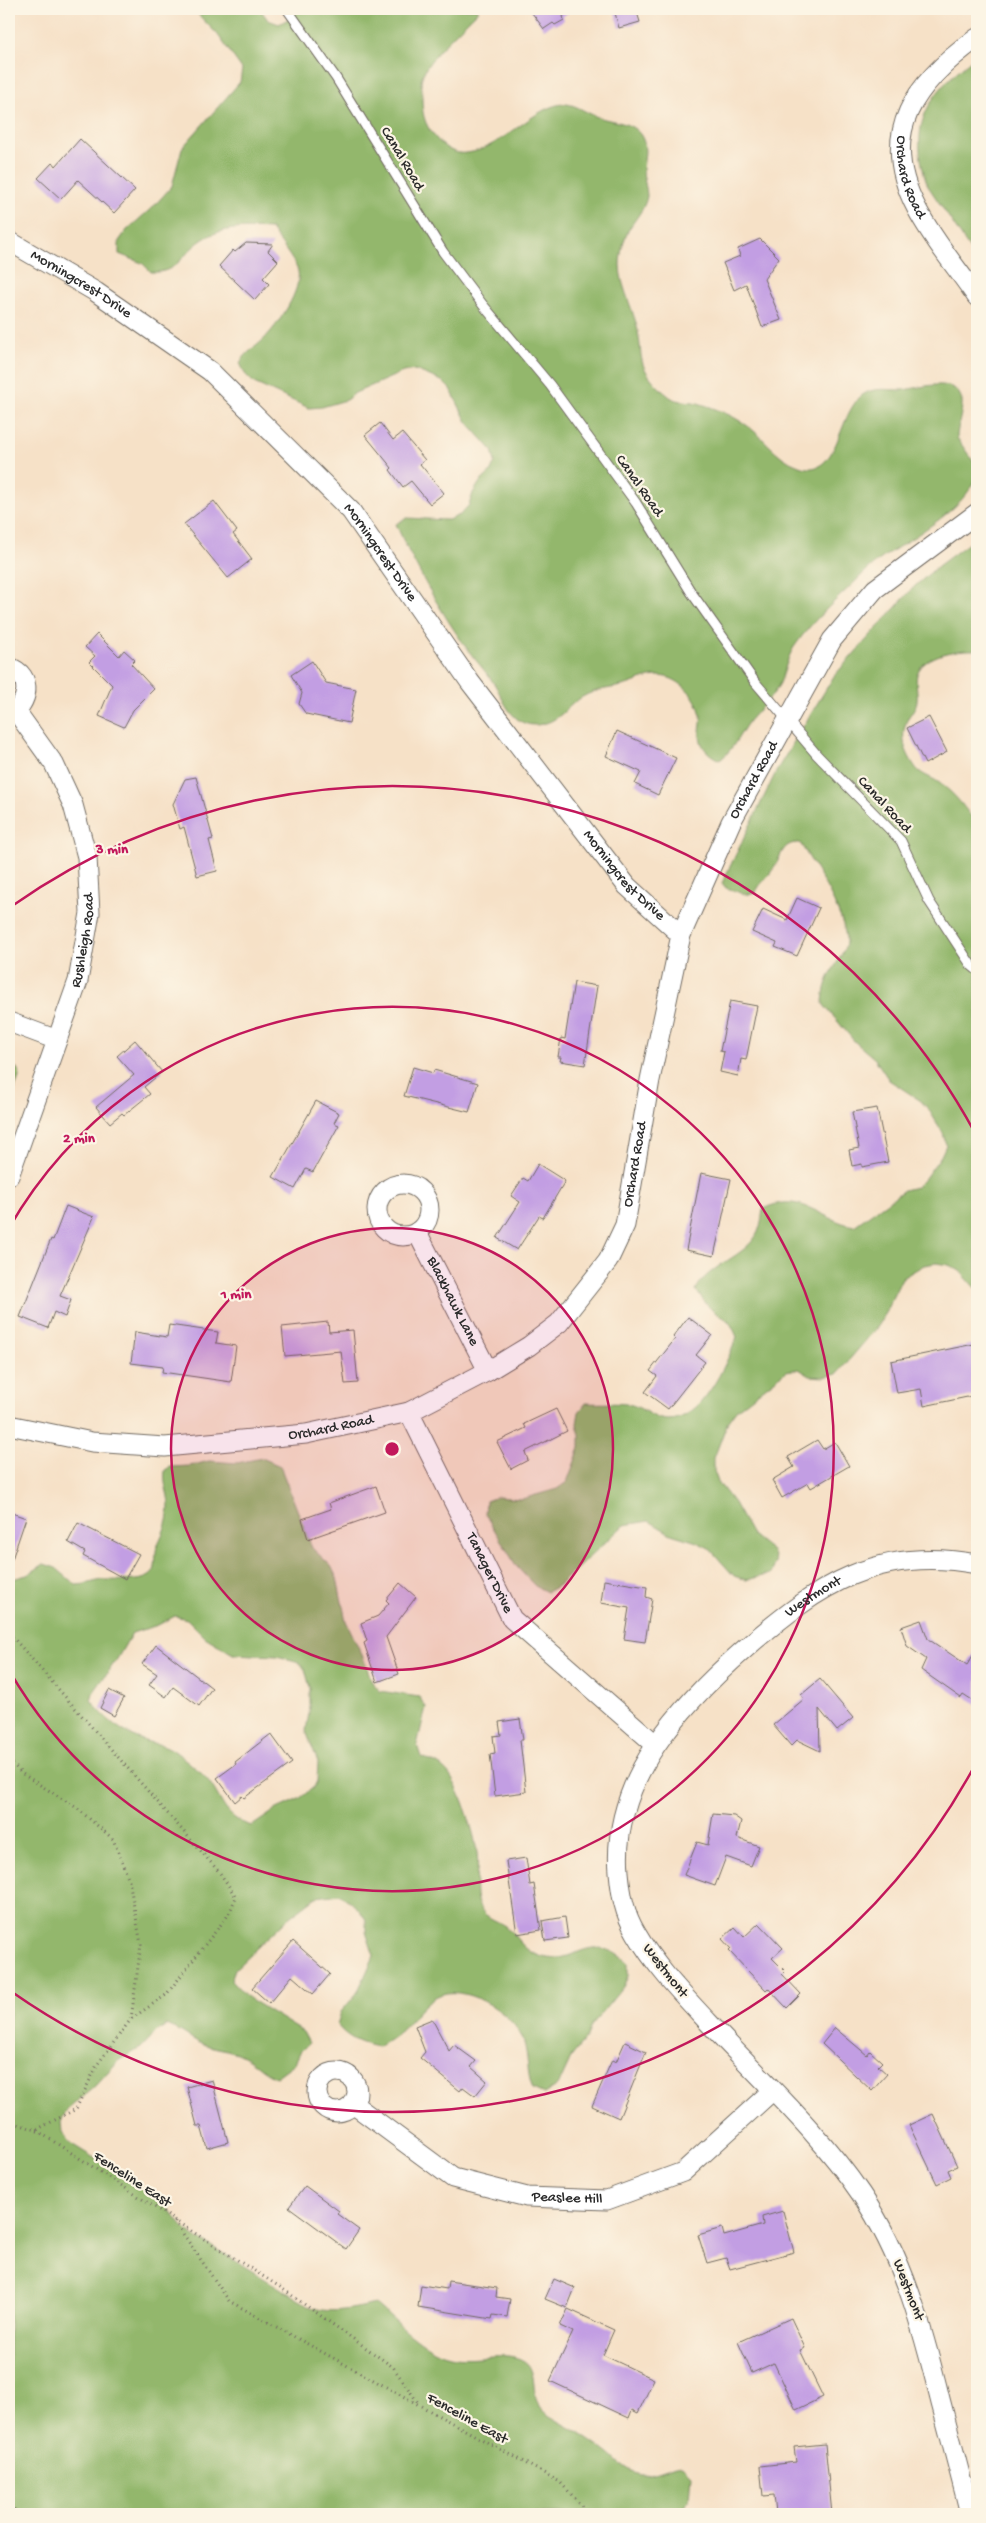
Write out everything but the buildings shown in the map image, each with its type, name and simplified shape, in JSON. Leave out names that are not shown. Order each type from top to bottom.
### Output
[{"type":"street","name":"Orchard Road","points":[[977,38],[932,76],[917,94],[906,119],[900,152],[904,179],[917,209],[977,297]]},
{"type":"street","name":"Morningcrest Drive","points":[[9,242],[96,292],[210,371],[351,511],[470,682],[627,886],[681,936]]},
{"type":"street","name":"Orchard Road","points":[[9,1425],[92,1442],[165,1447],[306,1434],[409,1412],[488,1371],[529,1346],[558,1323],[608,1261],[625,1225],[650,1080],[681,936],[731,822],[832,640],[875,589],[977,513]]},
{"type":"street","name":"Rushleigh Road","points":[[9,667],[18,672],[26,685],[25,700],[12,713],[54,764],[73,806],[87,858],[90,914],[78,981],[9,1176]]},
{"type":"street","points":[[9,1022],[57,1040]]},
{"type":"street","name":"Blackhawk Lane","points":[[417,1232],[475,1342],[488,1371]]},
{"type":"street","name":"Tanager Drive","points":[[409,1412],[512,1618],[655,1744]]},
{"type":"street","name":"Westmont","points":[[970,2514],[924,2334],[897,2259],[862,2195],[824,2146],[668,1979],[635,1932],[622,1901],[618,1858],[621,1824],[629,1792],[655,1744],[707,1682],[789,1611],[830,1584],[872,1566],[913,1559],[952,1559],[977,1564]]},
{"type":"street","name":"Peaslee Hill","points":[[353,2104],[453,2178],[527,2197],[607,2200],[683,2172],[772,2091]]},
{"type":"lane","name":"Canal Road","points":[[286,9],[336,78],[443,252],[483,305],[550,385],[636,503],[692,592],[754,682],[817,755],[901,841],[929,901],[971,965],[977,970]]},
{"type":"path","points":[[9,1633],[220,1873],[236,1896],[229,1914],[166,1994],[131,2019],[98,2065],[76,2109],[36,2130]]},
{"type":"path","points":[[9,1760],[21,1773],[77,1808],[113,1839],[130,1880],[140,1944],[131,2019]]},
{"type":"path","name":"Fenceline East","points":[[9,2121],[36,2130],[173,2220],[229,2301],[560,2482],[589,2514]]},
{"type":"path","points":[[173,2220],[280,2287],[393,2367],[421,2406]]},
{"type":"path","points":[[9,2501],[17,2514]]},
{"type":"green space","points":[[193,9],[260,9],[268,20],[279,24],[290,18],[296,9],[478,9],[438,52],[422,77],[423,112],[431,132],[449,150],[467,153],[493,144],[543,111],[566,104],[575,106],[597,117],[627,125],[636,130],[640,134],[645,147],[643,170],[647,196],[642,210],[627,233],[620,265],[623,283],[638,329],[643,365],[650,377],[670,397],[697,403],[736,418],[790,462],[812,468],[823,463],[837,442],[855,403],[868,392],[944,385],[952,387],[959,392],[962,405],[957,438],[977,467],[973,483],[963,498],[949,512],[878,561],[818,617],[794,647],[777,688],[749,721],[729,752],[720,760],[708,753],[701,742],[700,710],[694,697],[678,682],[666,677],[649,677],[628,685],[593,692],[576,701],[555,719],[542,724],[533,725],[525,723],[518,720],[512,714],[495,685],[465,646],[437,602],[410,554],[396,524],[407,518],[448,520],[460,515],[469,505],[473,493],[480,482],[490,473],[495,462],[492,450],[467,422],[451,390],[442,381],[415,370],[403,372],[355,393],[346,400],[322,407],[309,408],[254,383],[245,374],[240,363],[242,359],[261,342],[282,317],[292,298],[298,279],[296,267],[271,229],[235,229],[210,235],[195,245],[174,266],[160,272],[151,272],[142,263],[119,254],[119,241],[127,230],[155,205],[172,186],[182,148],[240,82],[242,69],[218,35]]},
{"type":"green space","points":[[977,55],[977,260],[928,186],[922,164],[920,144],[921,127],[926,111],[946,83]]},
{"type":"green space","points":[[977,537],[977,650],[942,654],[934,657],[921,667],[916,677],[917,701],[905,725],[904,744],[916,768],[950,791],[977,825],[977,1290],[960,1271],[949,1265],[936,1263],[924,1265],[902,1278],[879,1325],[837,1374],[824,1377],[810,1376],[799,1369],[786,1371],[736,1410],[728,1421],[714,1458],[714,1471],[718,1482],[734,1503],[752,1535],[772,1551],[776,1562],[771,1574],[746,1580],[734,1576],[709,1548],[671,1534],[649,1521],[624,1525],[559,1585],[547,1592],[535,1586],[517,1567],[485,1514],[486,1501],[497,1497],[522,1499],[557,1489],[567,1482],[580,1448],[580,1435],[577,1424],[579,1412],[586,1403],[632,1405],[657,1418],[667,1420],[680,1418],[702,1401],[719,1375],[737,1337],[729,1322],[712,1310],[696,1290],[709,1273],[753,1241],[759,1229],[763,1209],[776,1204],[800,1204],[842,1223],[854,1226],[904,1190],[916,1187],[941,1156],[946,1145],[943,1133],[929,1110],[921,1101],[889,1080],[875,1059],[855,1042],[823,1004],[828,979],[842,955],[846,937],[830,894],[800,843],[789,845],[783,850],[774,868],[755,893],[740,893],[726,888],[722,883],[778,768],[834,676],[914,587],[938,566]]},
{"type":"green space","points":[[17,1068],[20,1074],[9,1106],[9,1069]]},
{"type":"green space","points":[[262,1458],[280,1466],[312,1548],[331,1566],[337,1578],[346,1621],[363,1657],[372,1682],[380,1691],[419,1697],[426,1707],[417,1745],[421,1757],[439,1765],[450,1775],[461,1796],[476,1844],[478,1860],[476,1891],[479,1906],[483,1912],[505,1926],[525,1948],[536,1954],[555,1958],[565,1957],[593,1948],[603,1949],[615,1953],[628,1963],[628,1976],[623,1987],[591,2026],[587,2037],[572,2056],[562,2078],[555,2087],[544,2094],[533,2089],[529,2077],[525,2046],[518,2030],[501,2012],[477,1998],[465,1994],[442,1994],[435,1997],[423,2006],[397,2034],[378,2047],[360,2042],[345,2034],[337,2025],[341,2012],[357,1993],[374,1956],[366,1932],[366,1920],[359,1909],[340,1894],[316,1897],[287,1919],[235,1969],[231,1980],[248,1998],[303,2032],[309,2043],[300,2052],[295,2063],[276,2077],[238,2053],[203,2044],[167,2025],[157,2031],[141,2048],[119,2060],[94,2087],[67,2110],[61,2121],[62,2133],[70,2143],[160,2199],[185,2229],[197,2239],[311,2307],[335,2311],[376,2304],[420,2341],[440,2353],[469,2358],[508,2356],[524,2361],[531,2370],[535,2395],[541,2409],[598,2446],[625,2468],[632,2472],[646,2475],[682,2465],[691,2474],[689,2500],[683,2510],[686,2514],[9,2514],[9,1580],[27,1575],[44,1564],[56,1568],[76,1585],[103,1580],[138,1580],[145,1578],[154,1571],[157,1547],[168,1515],[169,1504],[165,1470],[170,1467],[190,1466],[209,1461],[237,1463]],"holes":[[[175,1616],[187,1619],[205,1637],[233,1654],[277,1656],[296,1661],[305,1669],[310,1688],[310,1707],[306,1731],[318,1762],[317,1781],[314,1787],[299,1799],[277,1809],[252,1826],[229,1813],[212,1785],[196,1768],[168,1747],[145,1741],[122,1730],[108,1719],[91,1700],[93,1693],[117,1659],[132,1633],[158,1625]]]}]
